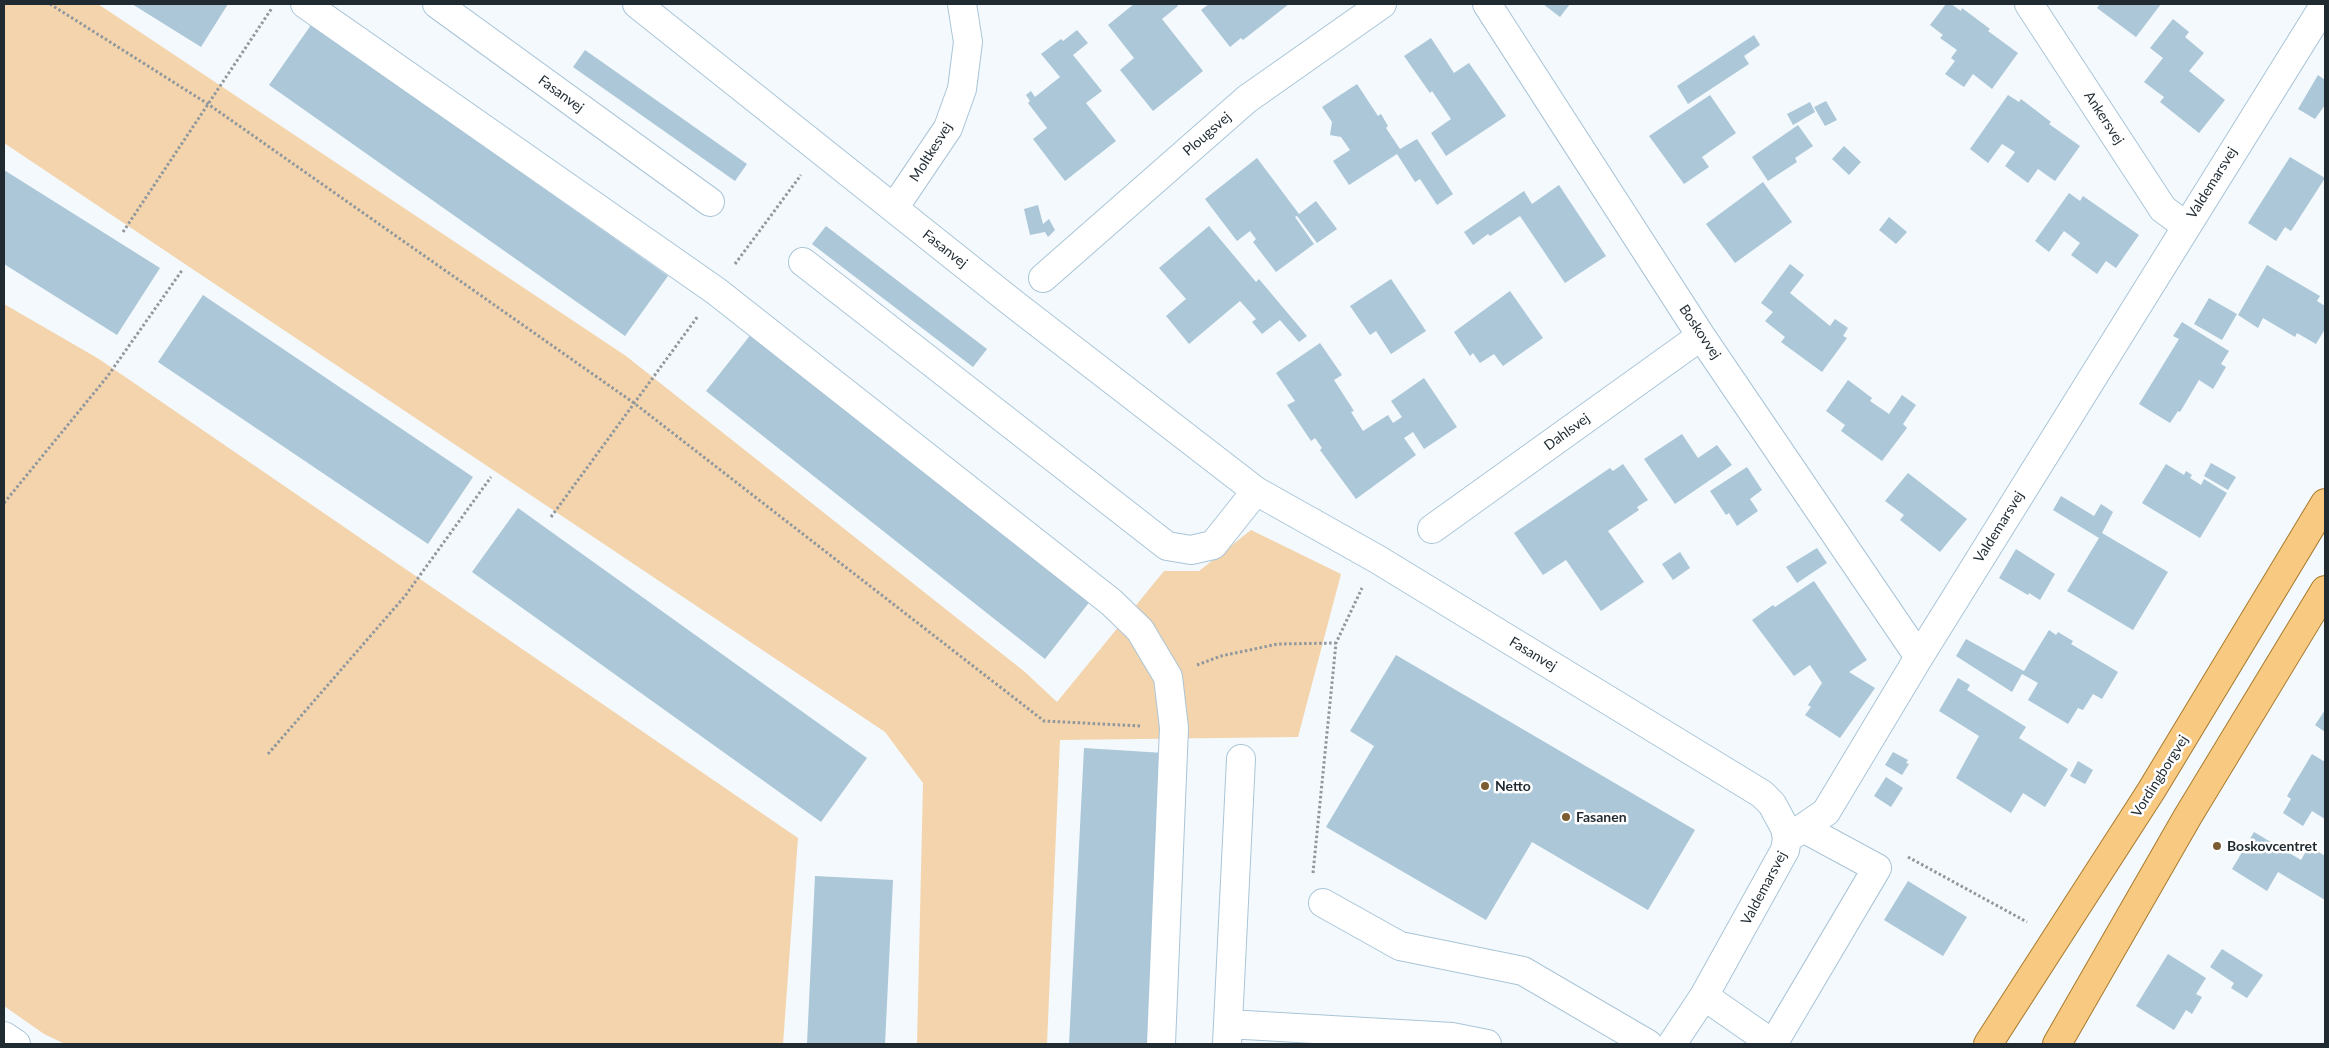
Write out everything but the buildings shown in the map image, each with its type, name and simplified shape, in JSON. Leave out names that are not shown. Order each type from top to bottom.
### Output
[{"type":"main road","name":"Vordingborgvej","points":[[1988,1044],[2151,791],[2325,503]]},
{"type":"main road","points":[[2057,1044],[2188,816],[2325,590]]},
{"type":"street","points":[[305,4],[716,291],[1111,602],[1140,630],[1168,677],[1174,728],[1161,1044]]},
{"type":"street","name":"Fasanvej","points":[[437,4],[710,202]]},
{"type":"street","name":"Fasanvej","points":[[637,4],[819,150],[1165,422],[1256,491],[1377,559],[1762,794],[1795,834]]},
{"type":"street","name":"Moltkesvej","points":[[894,208],[948,128],[959,96],[968,42],[962,4]]},
{"type":"street","name":"Plougsvej","points":[[1043,278],[1247,99],[1382,4]]},
{"type":"street","name":"Boskovvej","points":[[1487,4],[1701,336],[1919,657]]},
{"type":"street","name":"Ankersvej","points":[[2029,4],[2163,209],[2186,226]]},
{"type":"street","name":"Valdemarsvej","points":[[1672,1044],[1704,996],[1795,834],[1826,812],[1919,657],[2325,4]]},
{"type":"street","points":[[803,262],[1167,546],[1190,550],[1213,545],[1256,491]]},
{"type":"street","name":"Dahlsvej","points":[[1432,529],[1701,336]]},
{"type":"street","points":[[1240,758],[1227,1034],[1452,1037],[1487,1044]]},
{"type":"street","points":[[1704,996],[1773,1044],[1877,868],[1795,834]]},
{"type":"street","points":[[1323,903],[1400,946],[1523,971],[1648,1044]]},
{"type":"street","points":[[4,1036],[16,1044]]},
{"type":"path","points":[[50,4],[208,104],[634,403],[1044,721],[1174,728]]},
{"type":"path","points":[[124,232],[275,4]]},
{"type":"path","points":[[551,517],[819,150]]},
{"type":"path","points":[[4,503],[107,378],[183,269]]},
{"type":"path","points":[[268,754],[405,596],[491,477]]},
{"type":"path","points":[[1323,903],[1312,889],[1336,643],[1377,559]]},
{"type":"path","points":[[1168,677],[1221,656],[1278,644],[1336,643]]},
{"type":"path","points":[[1903,854],[2056,938]]},
{"type":"shaded area","points":[[4,4],[98,4],[626,356],[1025,672],[1057,702],[1164,571],[1199,571],[1251,530],[1341,574],[1298,737],[1060,740],[1047,1044],[917,1044],[923,783],[885,732],[4,143]]},
{"type":"shaded area","points":[[4,304],[99,359],[798,838],[783,1044],[65,1044],[44,1034],[4,1006]]},
{"type":"place","name":"Netto","points":[[1485,786]]},
{"type":"place","name":"Fasanen","points":[[1566,817]]},
{"type":"place","name":"Boskovcentret","points":[[2217,846]]}]
